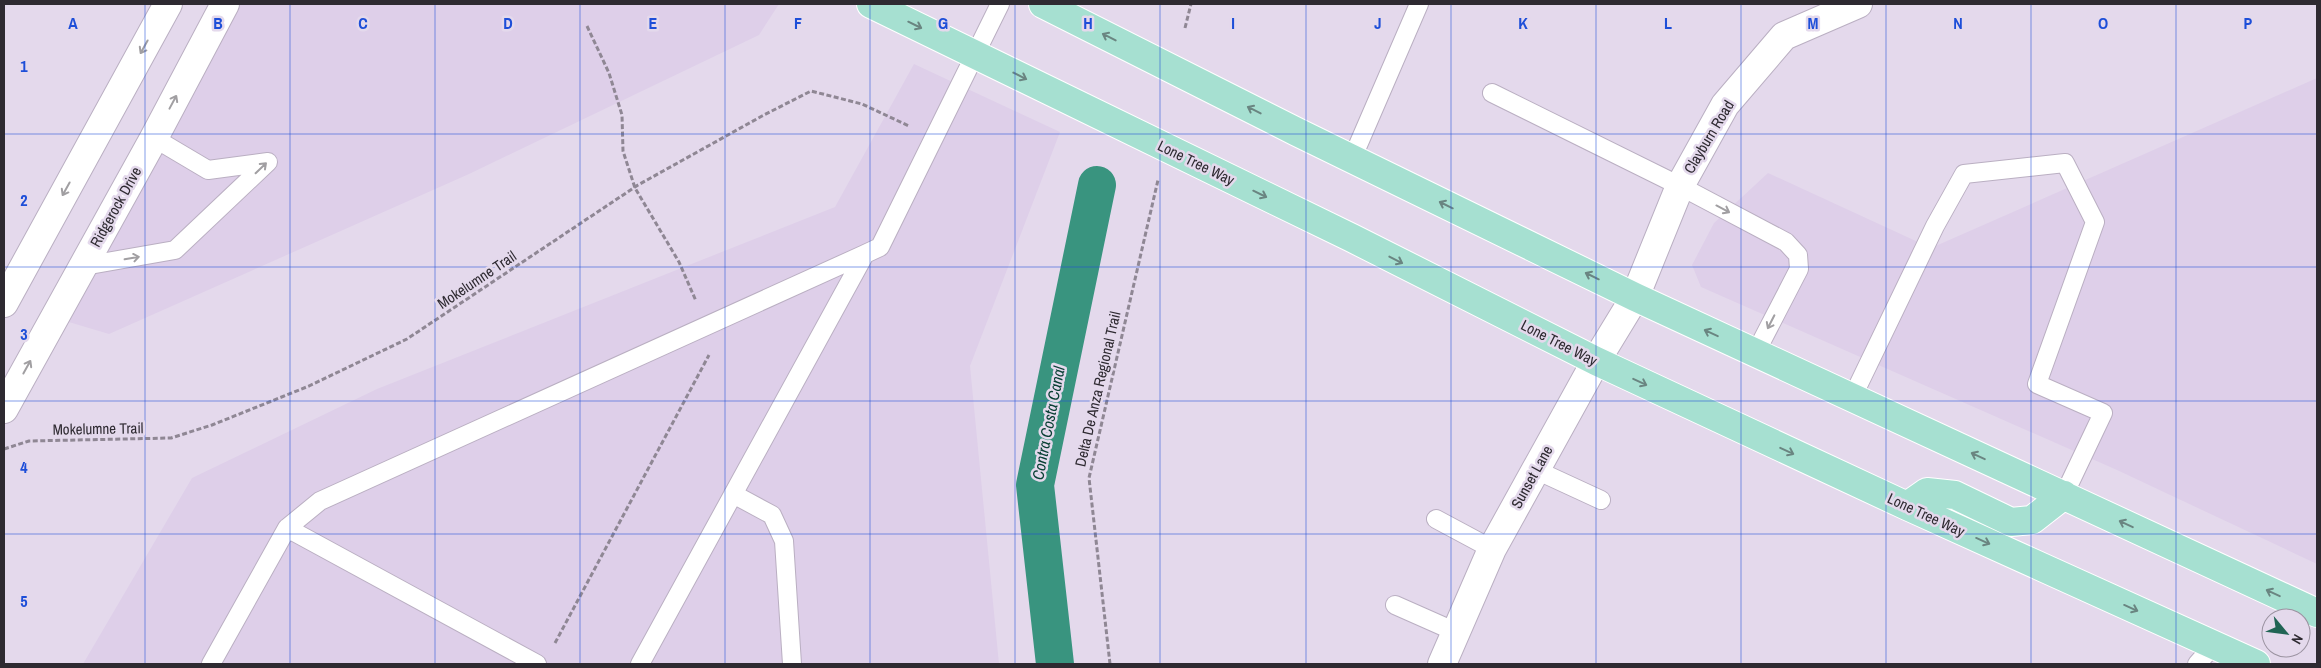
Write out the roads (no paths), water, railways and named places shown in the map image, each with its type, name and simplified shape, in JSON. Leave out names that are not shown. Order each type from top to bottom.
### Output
[{"type":"main road","name":"Lone Tree Way","points":[[871,4],[977,54],[1165,149],[1361,242],[1596,361],[1907,506],[2206,655],[2256,664]]},
{"type":"main road","points":[[1043,4],[1352,159],[1635,297],[2317,613]]},
{"type":"main road","points":[[1907,506],[1927,492],[1956,495],[2011,522],[2032,520],[2064,495]]},
{"type":"street","points":[[4,303],[168,4]]},
{"type":"street","name":"Ridgerock Drive","points":[[4,409],[154,138],[225,4]]},
{"type":"street","name":"Clayburn Road","points":[[1635,297],[1680,186],[1725,105],[1784,36],[1858,4]]},
{"type":"street","name":"Sunset Lane","points":[[1442,664],[1492,549],[1596,361],[1635,297]]},
{"type":"lane","points":[[211,664],[287,528],[320,501],[880,247],[977,54],[1000,4]]},
{"type":"lane","points":[[1352,159],[1418,4]]},
{"type":"lane","points":[[1492,93],[1680,186],[1786,242],[1798,255],[1799,269],[1755,354]]},
{"type":"lane","points":[[84,266],[175,250],[268,162],[208,170],[154,138]]},
{"type":"lane","points":[[1852,398],[1935,226],[1964,174],[2065,163],[2095,222],[2037,384],[2103,413],[2064,495]]},
{"type":"lane","points":[[640,664],[865,254]]},
{"type":"lane","points":[[1536,470],[1601,500]]},
{"type":"lane","points":[[733,494],[772,515],[784,541],[792,664]]},
{"type":"lane","points":[[1436,519],[1492,549]]},
{"type":"lane","points":[[287,528],[538,664]]},
{"type":"lane","points":[[1395,605],[1456,632]]},
{"type":"waterway","name":"Contra Costa Canal","points":[[1055,664],[1035,485],[1097,185]]}]
